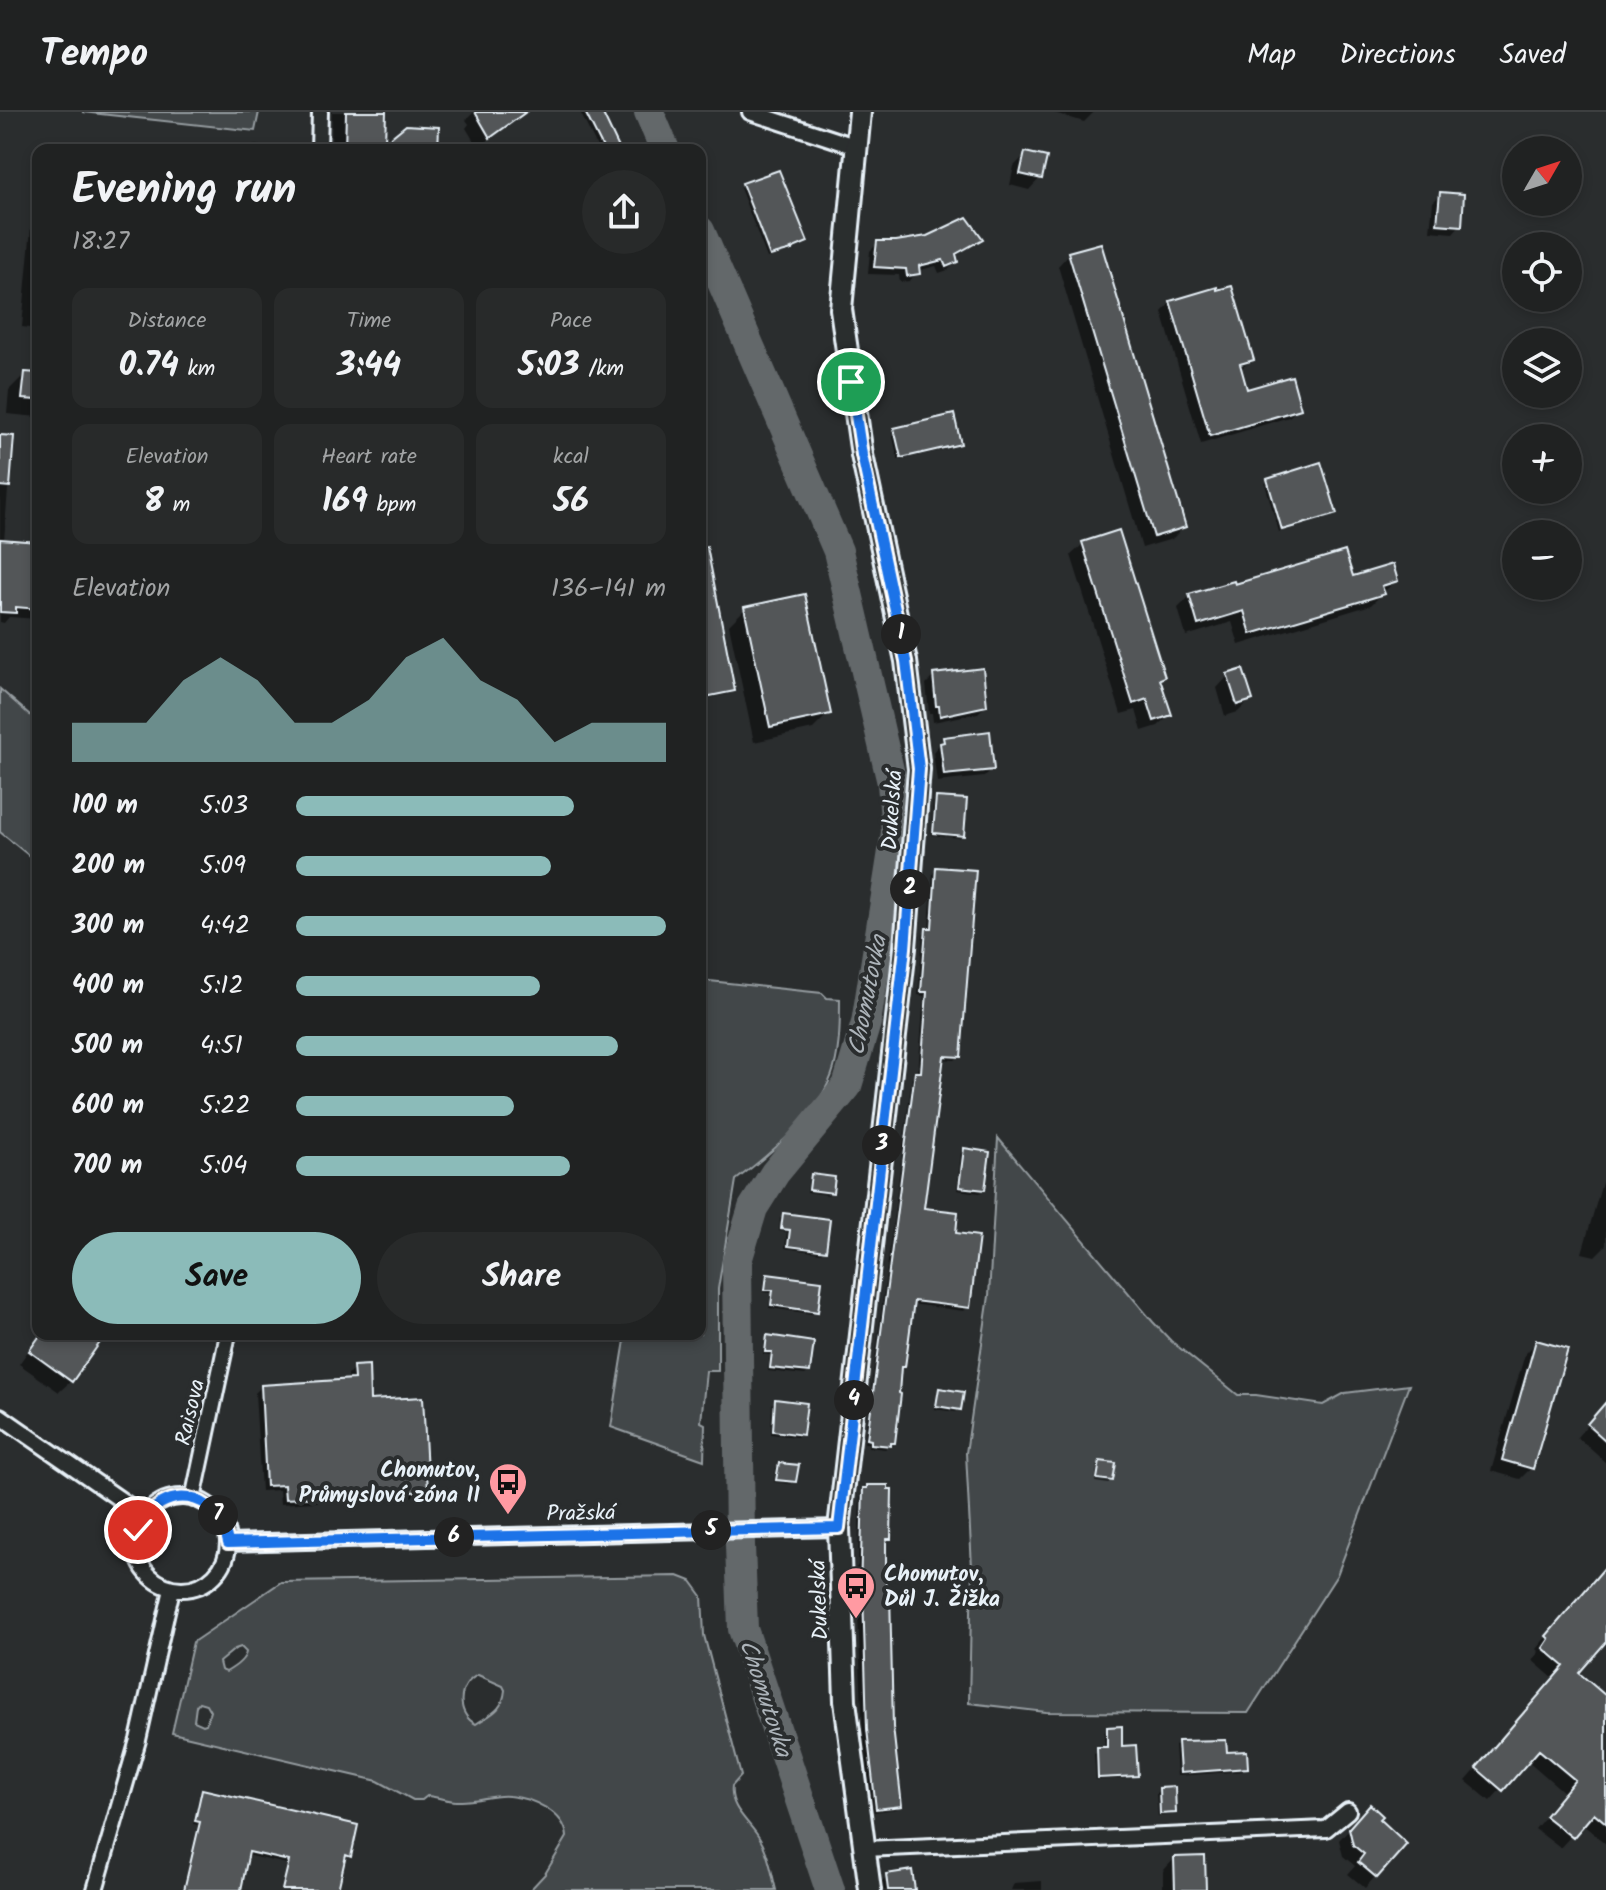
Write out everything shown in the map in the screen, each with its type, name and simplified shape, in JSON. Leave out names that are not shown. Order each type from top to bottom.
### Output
[{"type":"street","points":[[319,144],[320,112]]},
{"type":"street","points":[[750,112],[857,147]]},
{"type":"street","name":"Dukelská","points":[[860,112],[841,309],[862,455],[906,661],[919,769],[905,948],[839,1528],[845,1701],[870,1890]]},
{"type":"street","name":"Raisova","points":[[193,1499],[227,1340]]},
{"type":"street","points":[[0,1416],[144,1516]]},
{"type":"street","points":[[179,1497],[193,1499],[207,1505],[218,1515],[228,1543],[226,1556],[211,1579],[186,1590],[172,1589],[146,1573],[135,1545],[138,1530],[144,1516],[166,1500],[179,1497]]},
{"type":"street","name":"Pražská","points":[[228,1543],[839,1528]]},
{"type":"street","points":[[95,1890],[142,1722],[172,1589]]},
{"type":"street","points":[[864,1849],[1326,1829],[1348,1811]]},
{"type":"shaded area","points":[[82,112],[259,112],[255,131]]},
{"type":"shaded area","points":[[0,689],[32,717],[32,858],[0,832]]},
{"type":"shaded area","points":[[706,981],[822,993],[827,998],[840,999],[834,1068],[819,1100],[794,1130],[736,1180],[718,1289],[718,1371],[706,1371],[701,1422],[705,1424],[704,1460],[611,1427],[625,1340],[706,1340]]},
{"type":"shaded area","points":[[998,1138],[1153,1322],[1171,1341],[1238,1395],[1323,1405],[1345,1393],[1409,1385],[1337,1575],[1248,1713],[1046,1712],[969,1703],[972,1568],[966,1453],[989,1296]]},
{"type":"shaded area","points":[[678,1576],[691,1581],[702,1596],[704,1635],[741,1776],[732,1786],[734,1802],[764,1846],[776,1890],[530,1890],[545,1874],[567,1837],[560,1820],[537,1803],[503,1796],[465,1801],[427,1796],[422,1800],[413,1800],[378,1781],[172,1733],[193,1642],[281,1582]],"holes":[[[241,1647],[246,1652],[241,1661],[226,1672],[221,1670],[219,1662]],[[478,1675],[503,1686],[505,1690],[499,1707],[476,1724],[469,1720],[462,1707],[463,1692],[471,1679]],[[199,1702],[206,1704],[210,1711],[206,1724],[194,1721]]]},
{"type":"building","points":[[346,112],[386,112],[385,142],[406,125],[439,127],[438,144],[345,144]]},
{"type":"building","points":[[475,112],[526,112],[490,138]]},
{"type":"building","points":[[585,112],[602,112],[617,144],[601,144]]},
{"type":"building","points":[[1025,152],[1047,157],[1042,179],[1020,174]]},
{"type":"building","points":[[779,170],[808,242],[770,256],[742,183]]},
{"type":"building","points":[[1440,192],[1464,194],[1462,226],[1437,224]]},
{"type":"building","points":[[967,217],[983,239],[956,254],[958,262],[946,267],[943,260],[919,266],[920,274],[907,276],[906,269],[874,267],[877,241],[927,236]]},
{"type":"building","points":[[1101,243],[1186,527],[1154,537],[1068,252]]},
{"type":"building","points":[[1232,286],[1254,360],[1240,364],[1247,389],[1292,376],[1301,409],[1210,436],[1170,301],[1217,287],[1217,290]]},
{"type":"building","points":[[25,372],[32,373],[32,400],[22,399]]},
{"type":"building","points":[[954,414],[961,444],[901,458],[894,428]]},
{"type":"building","points":[[0,435],[14,436],[10,487],[0,486]]},
{"type":"building","points":[[1321,462],[1337,514],[1282,530],[1267,479]]},
{"type":"building","points":[[1119,530],[1165,677],[1160,679],[1172,715],[1154,721],[1147,699],[1133,704],[1082,542]]},
{"type":"building","points":[[0,539],[32,542],[32,608],[16,607],[16,613],[0,612]]},
{"type":"building","points":[[706,547],[735,691],[706,697]]},
{"type":"building","points":[[1345,551],[1353,576],[1393,564],[1398,581],[1382,586],[1385,594],[1251,634],[1244,611],[1198,625],[1189,594],[1234,581],[1235,584]]},
{"type":"building","points":[[805,594],[831,714],[770,727],[744,607]]},
{"type":"building","points":[[983,668],[987,706],[940,716],[933,674]]},
{"type":"building","points":[[1243,669],[1253,700],[1237,705],[1227,674]]},
{"type":"building","points":[[990,731],[994,770],[944,775],[940,743],[944,742],[943,737]]},
{"type":"building","points":[[936,797],[967,799],[964,836],[933,833]]},
{"type":"building","points":[[936,867],[976,870],[961,1057],[944,1056],[924,1208],[958,1212],[956,1233],[979,1236],[970,1308],[914,1301],[905,1367],[901,1367],[895,1443],[891,1446],[871,1444],[871,1440],[867,1439],[915,1072],[921,1072],[927,992],[921,992],[926,928],[932,928]]},
{"type":"building","points":[[964,1148],[990,1152],[985,1190],[959,1187]]},
{"type":"building","points":[[811,1174],[835,1177],[833,1193],[809,1190]]},
{"type":"building","points":[[783,1213],[830,1219],[826,1251],[788,1246],[790,1230],[781,1229]]},
{"type":"building","points":[[767,1274],[822,1281],[818,1312],[771,1305],[773,1290],[765,1290]]},
{"type":"building","points":[[767,1335],[814,1342],[810,1372],[770,1368],[772,1352],[765,1352]]},
{"type":"building","points":[[37,1340],[102,1340],[72,1382],[29,1351]]},
{"type":"building","points":[[1536,1340],[1568,1349],[1533,1469],[1502,1460]]},
{"type":"building","points":[[369,1365],[370,1400],[423,1397],[428,1491],[285,1499],[284,1485],[266,1486],[261,1385],[354,1379],[353,1366]]},
{"type":"building","points":[[939,1388],[964,1392],[961,1410],[936,1406]]},
{"type":"building","points":[[775,1399],[807,1403],[803,1435],[773,1431]]},
{"type":"building","points":[[1606,1402],[1606,1441],[1587,1424]]},
{"type":"building","points":[[1100,1461],[1116,1463],[1113,1481],[1097,1479]]},
{"type":"building","points":[[779,1463],[799,1465],[796,1482],[776,1480]]},
{"type":"building","points":[[867,1485],[888,1485],[888,1489],[892,1489],[891,1539],[886,1542],[886,1592],[890,1591],[893,1727],[902,1806],[876,1809],[867,1729],[863,1592],[860,1592],[863,1488]]},
{"type":"building","points":[[1606,1566],[1606,1642],[1579,1673],[1606,1696],[1606,1823],[1594,1813],[1573,1838],[1545,1816],[1575,1780],[1539,1750],[1503,1791],[1476,1768],[1564,1666],[1543,1648],[1549,1639],[1546,1636]]},
{"type":"building","points":[[1122,1726],[1122,1746],[1136,1745],[1138,1776],[1098,1778],[1097,1747],[1107,1747],[1107,1727]]},
{"type":"building","points":[[1226,1740],[1227,1752],[1247,1751],[1248,1768],[1180,1773],[1178,1741]]},
{"type":"building","points":[[1175,1787],[1176,1813],[1160,1814],[1159,1788]]},
{"type":"building","points":[[202,1789],[358,1825],[351,1857],[346,1855],[338,1890],[282,1890],[289,1861],[249,1852],[241,1890],[184,1890],[200,1822],[195,1821]]},
{"type":"building","points":[[1370,1804],[1383,1816],[1380,1819],[1407,1844],[1377,1878],[1358,1862],[1364,1854],[1353,1845],[1349,1828]]},
{"type":"building","points":[[1205,1856],[1206,1890],[1175,1890],[1174,1857]]},
{"type":"building","points":[[912,1870],[915,1890],[888,1890],[886,1874]]},
{"type":"waterway","name":"Chomutovka","points":[[649,112],[662,144]]},
{"type":"waterway","name":"Chomutovka","points":[[706,245],[838,551],[892,783],[896,832],[866,1023],[847,1086],[775,1173],[753,1208],[737,1261],[743,1629],[830,1890]]},
{"type":"place","name":"Chomutov, Průmyslová zóna II","points":[[508,1516]]},
{"type":"place","name":"Chomutov, Důl J. Žižka","points":[[856,1620]]},
{"type":"route","points":[[138,1530],[144,1516],[154,1507],[179,1497],[207,1505],[218,1515],[228,1543],[839,1528],[905,948],[919,769],[906,661],[862,455],[851,382]]}]
